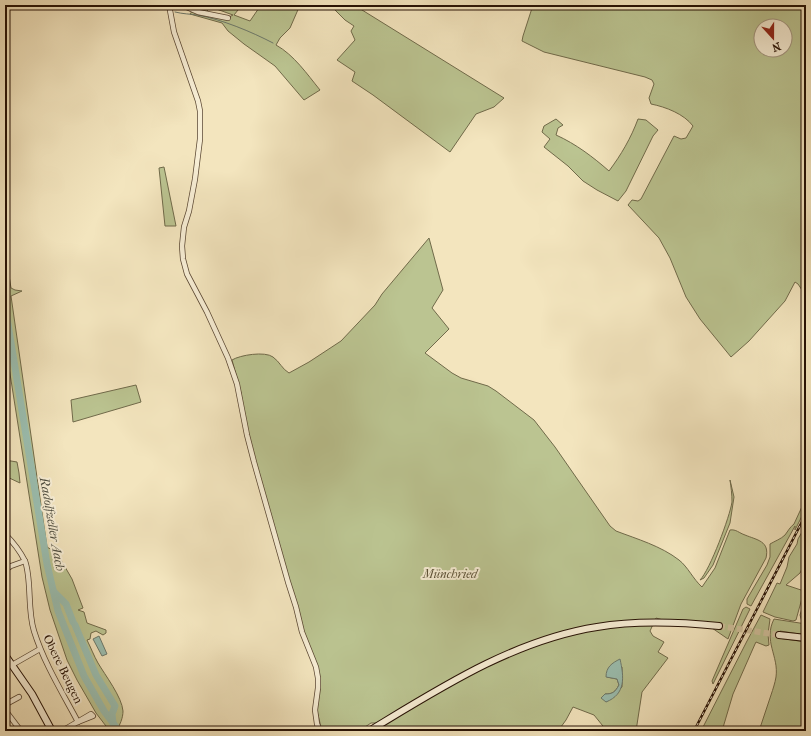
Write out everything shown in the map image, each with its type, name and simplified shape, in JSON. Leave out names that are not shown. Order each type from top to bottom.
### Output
[{"type":"main road","points":[[369,731],[421,699],[470,672],[501,657],[550,638],[598,626],[634,623],[683,623],[719,626]]},
{"type":"main road","points":[[779,635],[806,638]]},
{"type":"main road","points":[[5,655],[32,694],[52,731]]},
{"type":"street","points":[[169,5],[174,32],[198,101],[200,112],[200,139],[195,179],[189,211],[184,227],[182,246],[184,264],[187,274],[207,312],[232,367],[237,384],[254,462],[307,646],[316,667],[318,678],[315,710],[317,724],[320,731]]},
{"type":"street","points":[[182,5],[198,12],[228,18]]},
{"type":"street","name":"Obere Beugen","points":[[5,534],[17,548],[25,561],[30,617],[40,649],[78,722],[62,731]]},
{"type":"street","points":[[5,570],[13,565],[25,561]]},
{"type":"street","points":[[12,665],[40,649]]},
{"type":"street","points":[[5,706],[19,697]]},
{"type":"street","points":[[5,710],[21,731]]},
{"type":"green space","points":[[190,5],[242,5],[234,15],[250,21],[261,5],[300,5],[290,28],[280,38],[276,45],[294,59],[320,90],[304,100],[275,66],[244,44],[228,31],[222,23],[190,14],[193,10],[227,18],[233,15],[211,7],[206,12],[197,10]]},
{"type":"green space","points":[[330,5],[354,5],[504,98],[494,107],[476,114],[450,152],[352,81],[355,72],[337,60],[355,40],[351,31],[354,26],[345,20]]},
{"type":"green space","points":[[533,5],[806,5],[806,296],[795,282],[785,301],[749,341],[731,357],[700,319],[686,297],[670,258],[659,238],[628,205],[632,200],[638,201],[641,199],[674,136],[681,139],[686,138],[693,126],[685,118],[674,112],[651,104],[649,98],[654,84],[652,80],[544,52],[522,41]]},
{"type":"green space","points":[[556,119],[563,125],[558,128],[556,135],[584,151],[609,171],[618,159],[638,119],[646,120],[658,130],[653,136],[626,191],[618,201],[583,181],[568,166],[544,147],[550,139],[542,132],[544,126]]},
{"type":"green space","points":[[164,167],[176,226],[165,226],[159,168]]},
{"type":"green space","name":"Münchried","points":[[429,238],[443,290],[432,308],[449,329],[425,353],[461,378],[488,386],[534,420],[555,447],[610,526],[616,531],[649,543],[672,555],[682,563],[702,587],[715,568],[730,530],[762,542],[766,548],[766,558],[741,604],[728,639],[712,628],[719,625],[717,623],[663,620],[656,618],[650,631],[653,636],[664,642],[658,652],[668,658],[642,692],[636,731],[607,731],[594,715],[573,707],[558,731],[369,731],[381,723],[371,723],[359,731],[322,731],[317,711],[319,678],[308,646],[247,435],[241,393],[232,360],[252,354],[269,355],[289,373],[341,341],[375,305],[382,294]],"holes":[[[622,667],[622,687],[606,702],[605,694],[614,692],[619,685],[617,679],[607,677]]]},
{"type":"green space","points":[[5,250],[11,288],[22,291],[11,296],[47,547],[57,553],[72,579],[83,608],[78,610],[84,612],[87,623],[106,630],[106,633],[103,635],[96,631],[91,633],[90,639],[87,640],[122,705],[122,716],[116,731],[109,730],[96,713],[67,660],[50,610],[42,577],[5,342]]},
{"type":"green space","points":[[136,385],[141,402],[73,422],[71,400]]},
{"type":"green space","points":[[5,460],[17,462],[20,483],[5,476]]},
{"type":"green space","points":[[730,480],[734,497],[730,523],[713,565],[704,578],[700,580],[709,566],[728,519],[732,502]]},
{"type":"green space","points":[[806,498],[806,508],[795,530],[795,526],[751,606],[747,604],[747,599],[767,565],[770,557],[770,544],[785,535],[794,524]]},
{"type":"green space","points":[[806,525],[806,561],[800,573],[786,585],[804,591],[796,620],[793,621],[775,617],[763,612],[777,583],[780,584],[787,567],[789,557]]},
{"type":"green space","points":[[806,596],[806,624],[802,622],[800,615]]},
{"type":"green space","points":[[746,607],[750,609],[713,684],[712,681],[743,609]]},
{"type":"green space","points":[[761,615],[770,619],[768,634],[769,645],[766,646],[756,642],[733,694],[722,731],[701,731],[747,641]]},
{"type":"green space","points":[[774,619],[806,624],[806,635],[780,631],[778,638],[806,642],[806,731],[759,731],[776,677],[770,634]]},
{"type":"shaded area","points":[[99,636],[107,654],[102,656],[93,639]]},
{"type":"shaded area","points":[[620,659],[623,678],[622,684],[620,690],[613,699],[606,702],[601,698],[605,694],[614,692],[619,685],[617,679],[606,677],[607,671],[612,664]]},
{"type":"waterway","points":[[145,5],[156,8]]},
{"type":"waterway","points":[[175,12],[197,15],[226,23],[246,30],[273,43]]},
{"type":"waterway","name":"Radolfzeller Aach","points":[[5,306],[47,564],[58,611],[84,676],[104,711],[119,731]]},
{"type":"waterway","points":[[54,592],[66,604],[73,622]]},
{"type":"waterway","points":[[75,625],[96,675],[115,706],[112,714],[113,723]]},
{"type":"tunnel","points":[[719,626],[779,635]]},
{"type":"railway","points":[[694,731],[806,514]]}]
